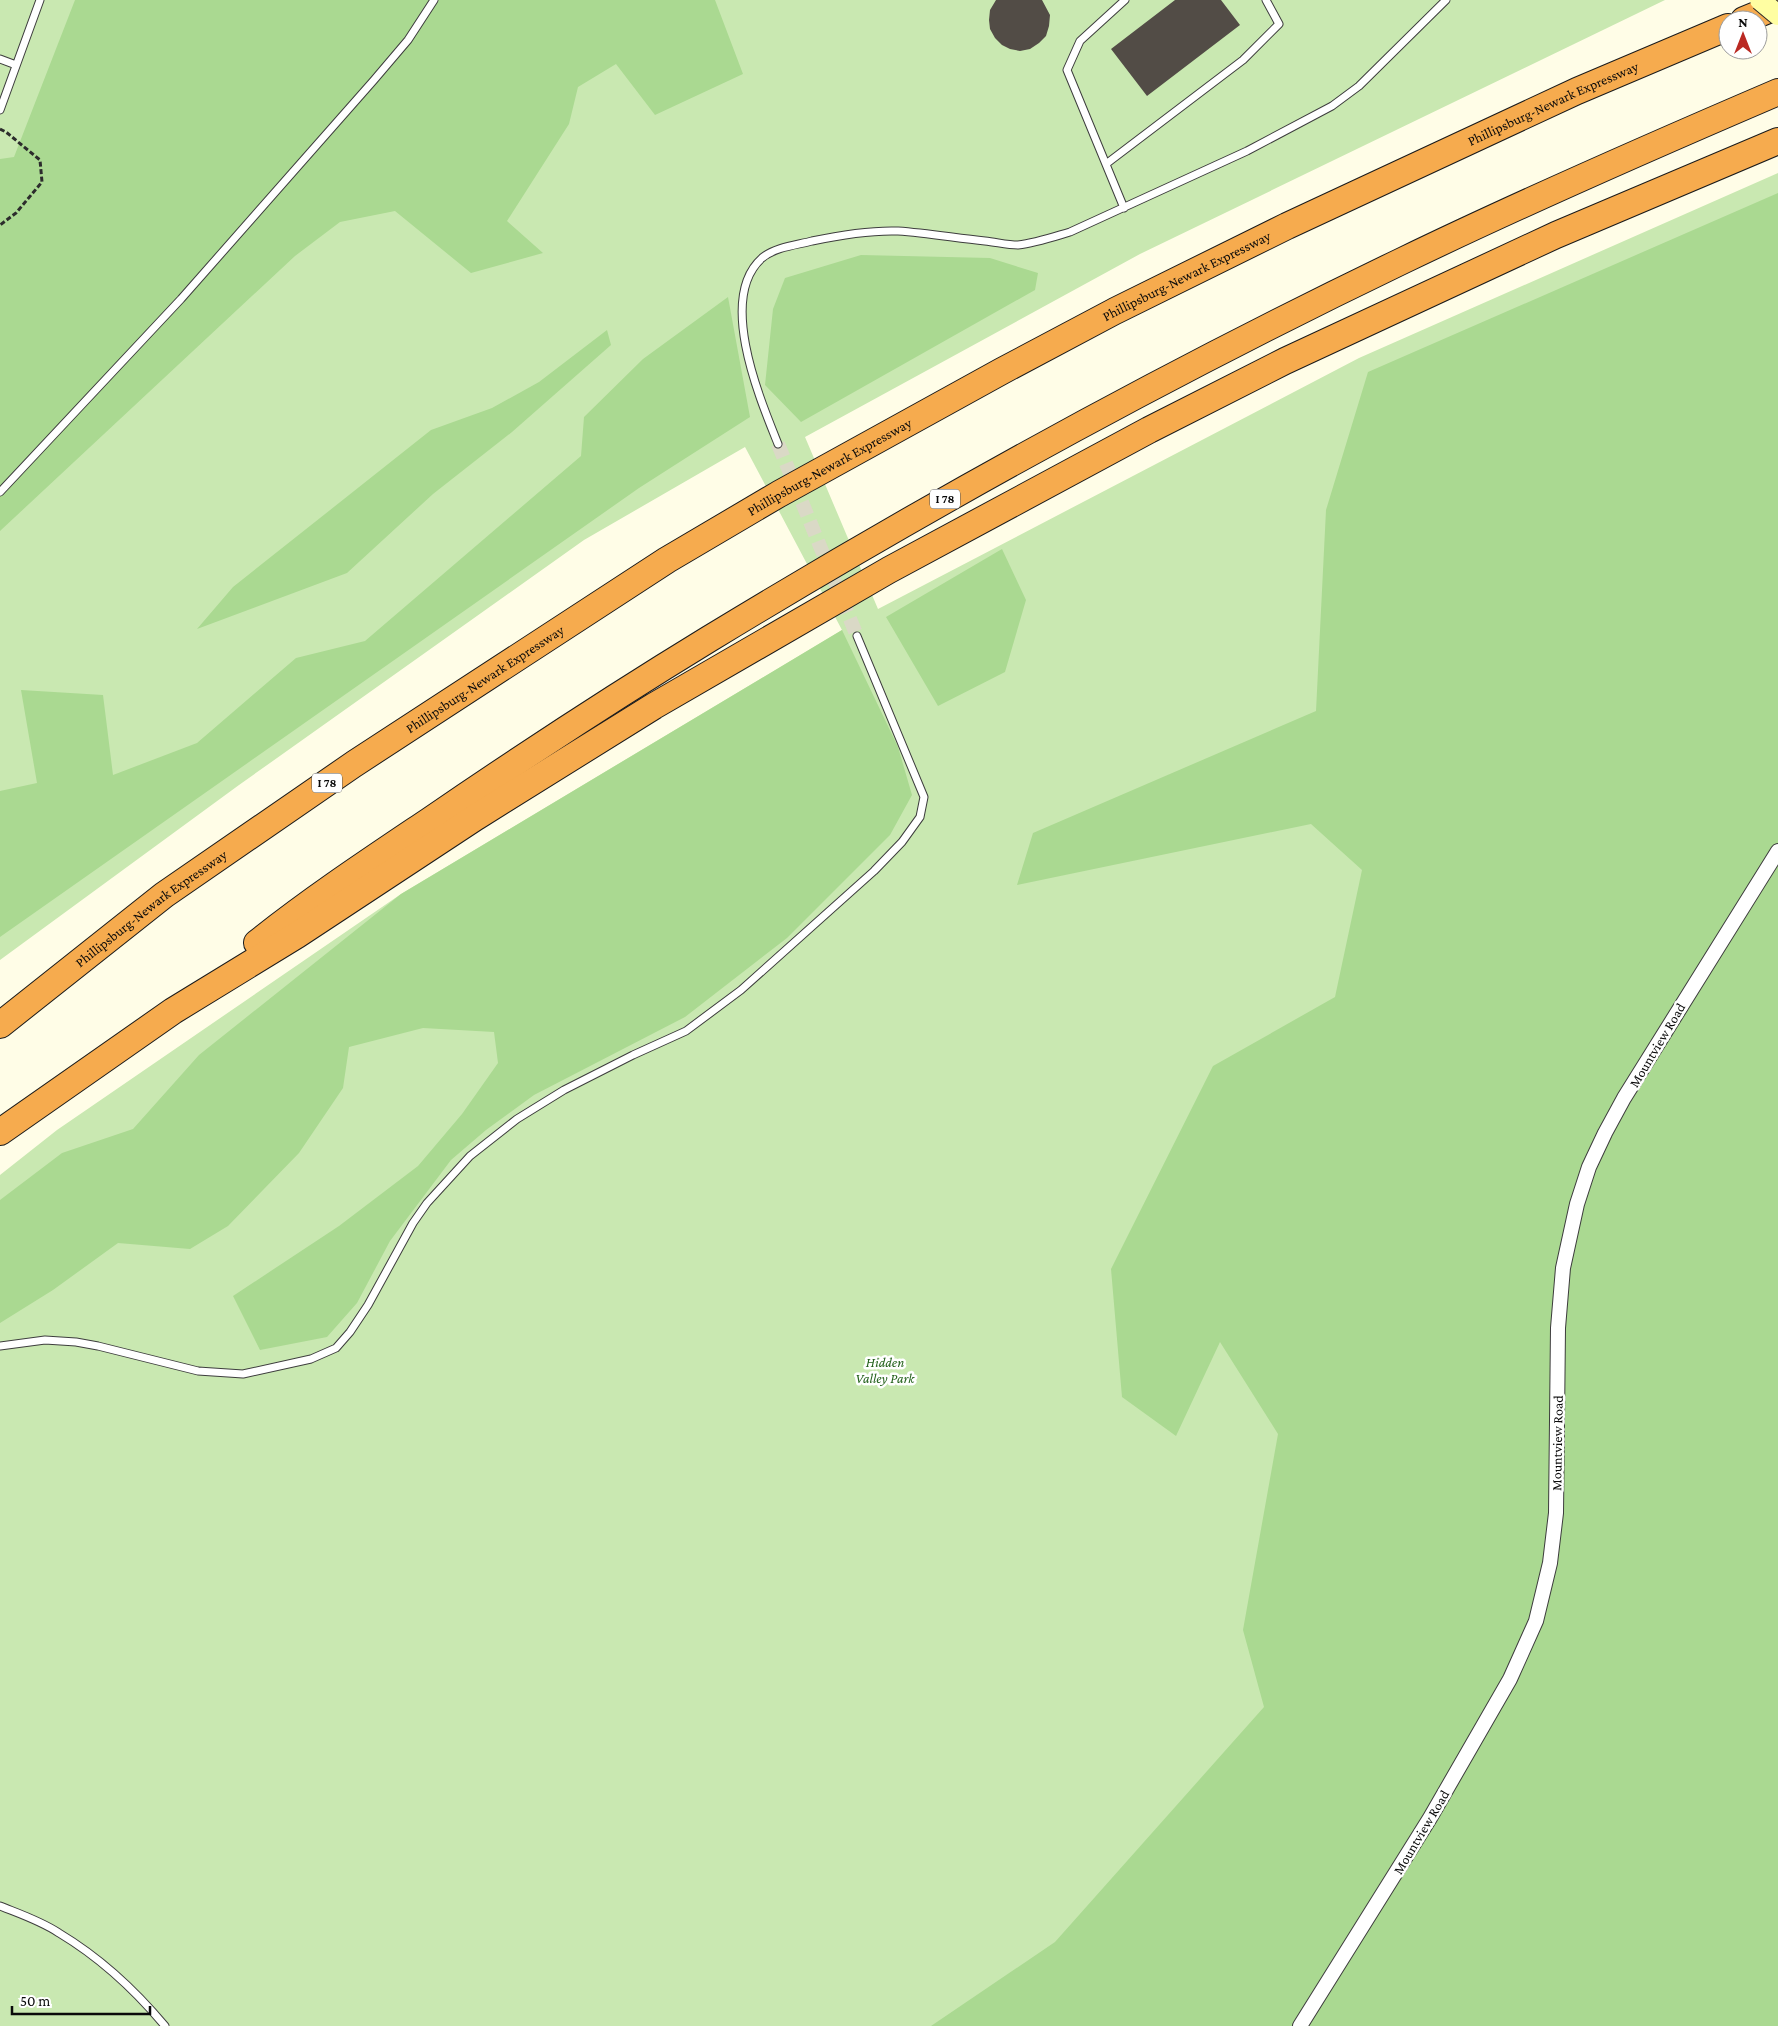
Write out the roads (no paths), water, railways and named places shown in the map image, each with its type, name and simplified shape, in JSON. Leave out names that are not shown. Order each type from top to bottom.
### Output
[{"type":"highway","name":"Phillipsburg-Newark Expressway","points":[[0,1025],[164,895],[346,769],[667,560],[779,494],[1010,366],[1287,226],[1568,95],[1718,31]]},
{"type":"highway","name":"I 78","points":[[0,1132],[173,1010],[289,917],[495,776],[671,662],[886,533],[1136,396],[1400,262],[1586,176],[1778,92]]},
{"type":"highway","name":"I 78","points":[[173,1010],[297,935],[484,811],[654,706],[889,570],[1083,464],[1220,394],[1415,300],[1626,204],[1778,141]]},
{"type":"street","points":[[1760,0],[1778,15]]},
{"type":"street","name":"Mountview Road","points":[[1300,2026],[1430,1818],[1510,1678],[1536,1621],[1550,1563],[1556,1513],[1558,1328],[1563,1268],[1583,1186],[1589,1167],[1624,1098],[1778,850]]},
{"type":"lane","points":[[0,110],[40,0]]},
{"type":"lane","points":[[0,492],[181,298],[368,88],[408,40],[434,0]]},
{"type":"lane","points":[[1124,208],[1067,70],[1080,41],[1125,0]]},
{"type":"lane","points":[[1106,164],[1243,60],[1279,24],[1266,0]]},
{"type":"lane","points":[[778,444],[751,371],[743,317],[745,288],[750,274],[764,257],[779,250],[828,238],[870,231],[897,231],[1015,245],[1027,244],[1070,232],[1247,151],[1342,99],[1377,69],[1446,0]]},
{"type":"lane","points":[[0,59],[16,65]]},
{"type":"lane","points":[[0,1346],[36,1340],[76,1342],[198,1371],[243,1374],[311,1359],[336,1348],[350,1332],[368,1305],[413,1222],[427,1203],[470,1156],[517,1119],[564,1090],[696,1025],[740,990],[874,871],[913,828],[920,817],[924,797],[857,636]]},
{"type":"lane","points":[[0,1906],[58,1932],[92,1956],[125,1983],[165,2026]]},
{"type":"tunnel","points":[[778,444],[857,636]]},
{"type":"park label","name":"Hidden Valley Park","points":[[885,1370]]}]
